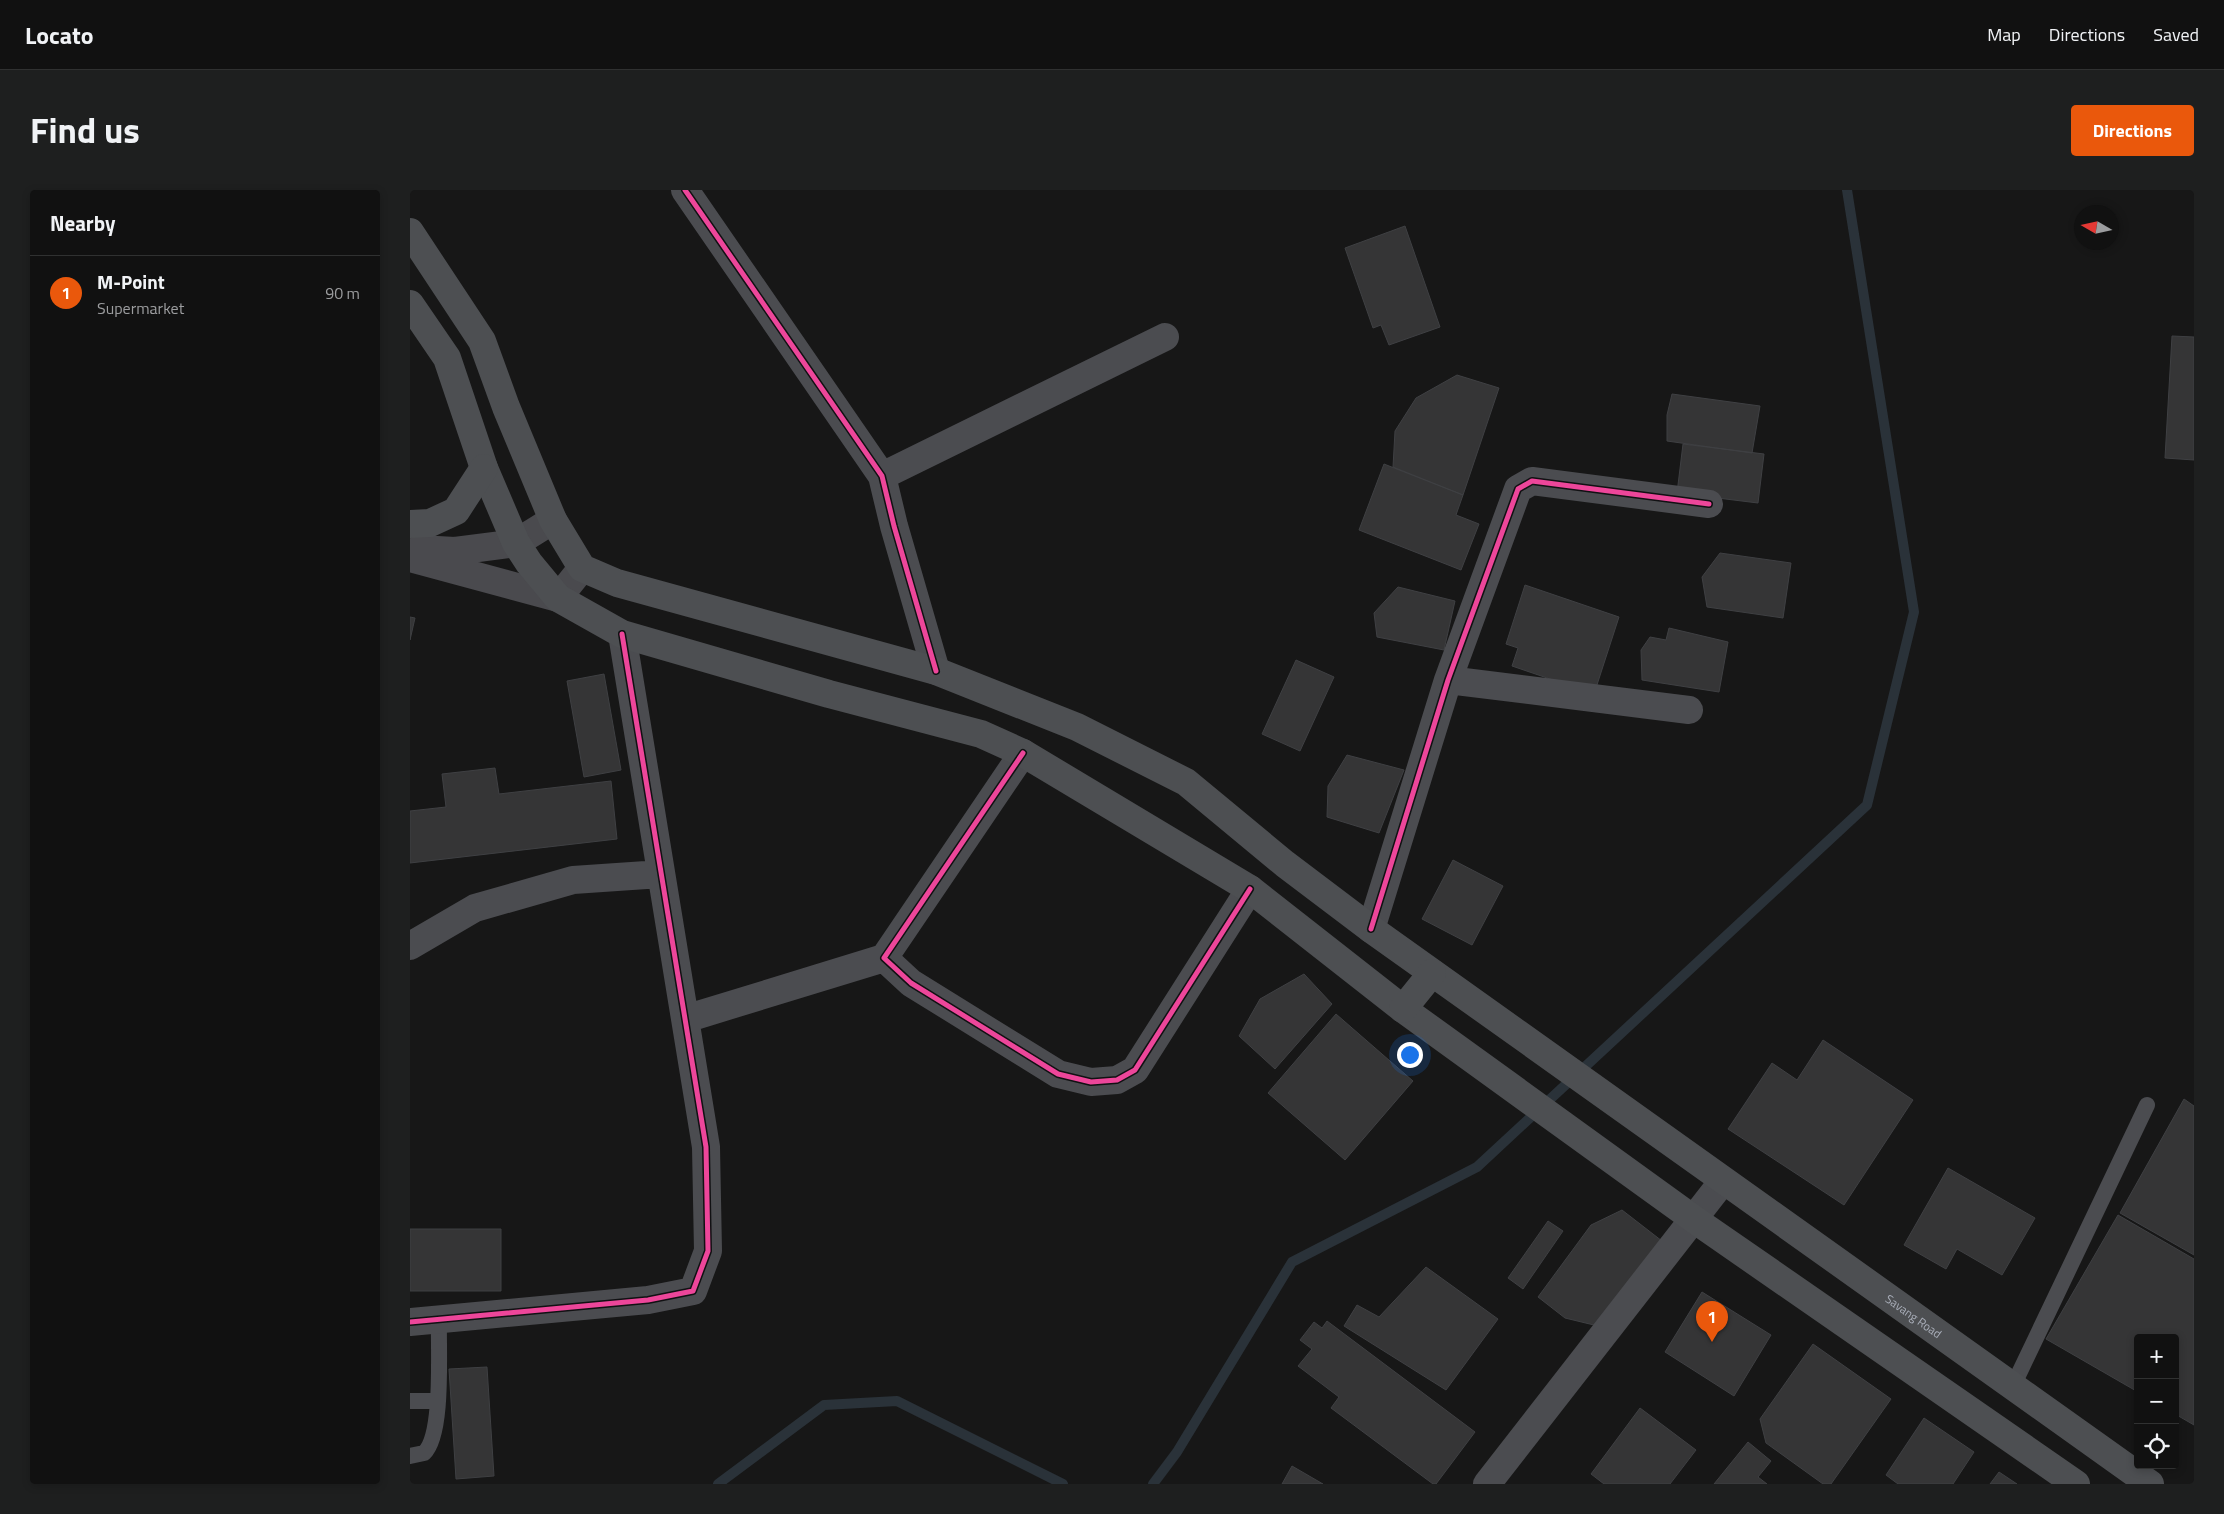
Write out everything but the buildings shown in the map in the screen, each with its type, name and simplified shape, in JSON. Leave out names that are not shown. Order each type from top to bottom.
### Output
[{"type":"main road","points":[[410,232],[482,341],[506,407],[553,520],[582,568]]},
{"type":"main road","points":[[413,312],[447,358],[484,468],[516,542],[529,564],[558,598],[622,634],[829,694],[981,734],[1023,753],[1250,889],[1403,1009],[1694,1220],[2076,1484]]},
{"type":"main road","points":[[410,524],[430,522],[456,512],[484,468]]},
{"type":"main road","name":"Savang Road","points":[[582,568],[617,583],[936,671],[1077,727],[1186,782],[1285,864],[1371,929],[1722,1181],[2150,1484]]},
{"type":"main road","points":[[1403,1009],[1432,973]]},
{"type":"street","points":[[685,190],[882,476],[894,526],[936,671]]},
{"type":"street","points":[[882,476],[1166,337]]},
{"type":"street","points":[[1371,929],[1448,680],[1518,489],[1532,481],[1710,504]]},
{"type":"street","points":[[410,548],[455,551],[516,542],[553,520]]},
{"type":"street","points":[[410,558],[558,598],[582,568]]},
{"type":"street","points":[[410,1322],[648,1300],[693,1291],[708,1251],[706,1147],[622,634]]},
{"type":"street","points":[[1448,680],[1689,710]]},
{"type":"street","points":[[685,1019],[884,958],[1023,753]]},
{"type":"street","points":[[410,946],[474,908],[484,905],[573,880],[661,874]]},
{"type":"street","points":[[884,958],[911,983],[1058,1074],[1091,1082],[1117,1080],[1135,1070],[1250,889]]},
{"type":"street","points":[[1486,1484],[1694,1220],[1722,1181]]},
{"type":"lane","points":[[2013,1386],[2147,1105]]},
{"type":"lane","points":[[410,1456],[424,1453],[430,1448],[434,1440],[438,1401],[438,1319]]},
{"type":"lane","points":[[410,1401],[438,1401]]},
{"type":"waterway","points":[[1153,1484],[1177,1452],[1292,1262],[1477,1167],[1867,805],[1914,612],[1847,190]]},
{"type":"waterway","points":[[718,1484],[824,1405],[897,1401],[1063,1484]]},
{"type":"cycle path","points":[[685,190],[882,476],[894,526],[936,671]]},
{"type":"cycle path","points":[[1371,929],[1448,680],[1518,489],[1532,481],[1709,504]]},
{"type":"cycle path","points":[[410,1322],[648,1300],[693,1291],[708,1251],[706,1147],[622,634]]},
{"type":"cycle path","points":[[1023,753],[884,958],[911,983],[1058,1074],[1091,1082],[1117,1080],[1135,1070],[1250,889]]},
{"type":"place","name":"M-Point","points":[[1712,1342]]}]
